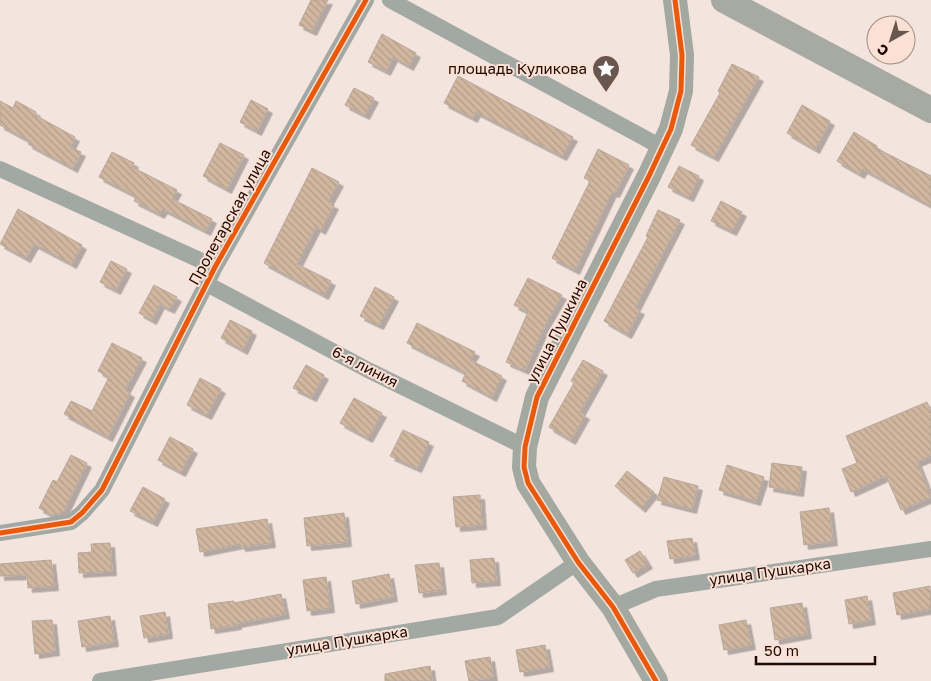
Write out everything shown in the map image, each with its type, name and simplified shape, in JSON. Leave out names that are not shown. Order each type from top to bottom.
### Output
[{"type":"main road","points":[[724,0],[931,110]]},
{"type":"street","name":"Пролетарская улица","points":[[0,533],[71,522],[82,513],[102,490],[216,267],[366,0]]},
{"type":"street","points":[[390,0],[663,148]]},
{"type":"street","name":"улица Пушкина","points":[[656,681],[613,607],[578,562],[528,483],[524,468],[524,447],[537,397],[663,148],[677,110],[682,55],[675,0]]},
{"type":"street","points":[[0,169],[216,267]]},
{"type":"street","name":"6-я линия","points":[[207,284],[368,370],[524,447]]},
{"type":"street","name":"улица Пушкарка","points":[[613,607],[656,589],[931,549]]},
{"type":"street","name":"улица Пушкарка","points":[[100,681],[498,617],[578,562]]},
{"type":"building","points":[[311,0],[328,0],[312,31],[299,25]]},
{"type":"building","points":[[382,34],[416,53],[409,66],[393,57],[386,71],[368,62]]},
{"type":"building","points":[[732,64],[759,77],[714,157],[691,145],[720,93],[718,91]]},
{"type":"building","points":[[458,76],[573,137],[562,156],[476,112],[473,118],[444,103]]},
{"type":"building","points":[[354,88],[374,98],[365,115],[345,105]]},
{"type":"building","points":[[251,100],[268,109],[257,131],[240,122]]},
{"type":"building","points":[[0,101],[13,108],[16,101],[36,112],[35,115],[75,137],[70,147],[81,152],[73,168],[28,144],[30,141],[0,125]]},
{"type":"building","points":[[802,105],[830,121],[815,149],[787,133]]},
{"type":"building","points":[[854,132],[877,146],[876,148],[931,176],[931,206],[863,169],[860,174],[837,161]]},
{"type":"building","points":[[220,143],[244,155],[227,189],[203,176]]},
{"type":"building","points":[[598,149],[629,165],[615,193],[612,192],[575,270],[552,258],[590,181],[584,178]]},
{"type":"building","points":[[112,152],[134,163],[132,167],[177,190],[172,199],[212,219],[206,231],[163,209],[160,214],[134,201],[136,196],[99,177]]},
{"type":"building","points":[[679,166],[699,176],[689,197],[668,187]]},
{"type":"building","points":[[312,168],[339,182],[328,202],[334,205],[321,230],[316,227],[297,264],[331,281],[324,295],[264,263]]},
{"type":"building","points":[[721,201],[742,212],[732,231],[711,221]]},
{"type":"building","points":[[18,209],[82,245],[72,264],[34,244],[26,258],[0,244]]},
{"type":"building","points":[[658,210],[680,220],[635,308],[640,310],[627,334],[604,321],[648,237],[646,236]]},
{"type":"building","points":[[111,261],[127,269],[116,290],[100,282]]},
{"type":"building","points":[[528,278],[562,295],[547,321],[525,370],[506,362],[528,312],[514,305]]},
{"type":"building","points":[[154,285],[177,297],[170,309],[160,304],[152,320],[139,313]]},
{"type":"building","points":[[375,287],[394,297],[379,325],[360,316]]},
{"type":"building","points":[[230,320],[252,331],[243,350],[221,338]]},
{"type":"building","points":[[417,323],[475,352],[470,360],[502,376],[492,397],[462,381],[466,373],[407,343]]},
{"type":"building","points":[[112,343],[142,358],[125,390],[130,393],[108,437],[64,414],[71,401],[92,411],[109,377],[98,371]]},
{"type":"building","points":[[583,360],[603,371],[580,412],[585,415],[571,440],[549,427],[574,383],[571,381]]},
{"type":"building","points":[[306,365],[324,375],[312,397],[293,388]]},
{"type":"building","points":[[200,378],[221,389],[207,415],[187,405]]},
{"type":"building","points":[[354,398],[382,413],[368,438],[340,423]]},
{"type":"building","points":[[927,402],[931,411],[931,456],[917,462],[931,497],[901,510],[886,476],[851,492],[842,469],[857,463],[846,436]]},
{"type":"building","points":[[403,430],[429,442],[417,468],[390,456]]},
{"type":"building","points":[[170,437],[193,449],[181,472],[158,460]]},
{"type":"building","points":[[71,455],[87,463],[63,513],[52,515],[39,508],[53,480],[57,482]]},
{"type":"building","points":[[772,463],[802,467],[799,492],[769,487]]},
{"type":"building","points":[[727,465],[764,477],[756,501],[719,490]]},
{"type":"building","points":[[627,471],[654,492],[641,508],[615,486]]},
{"type":"building","points":[[664,477],[698,486],[692,509],[657,500]]},
{"type":"building","points":[[143,487],[165,499],[153,522],[130,511]]},
{"type":"building","points":[[480,495],[482,525],[456,527],[453,497]]},
{"type":"building","points":[[829,508],[833,541],[804,545],[800,512]]},
{"type":"building","points":[[344,513],[347,542],[307,546],[304,518]]},
{"type":"building","points":[[267,519],[271,543],[241,547],[240,544],[200,552],[196,529]]},
{"type":"building","points":[[692,538],[695,555],[670,559],[667,541]]},
{"type":"building","points":[[110,543],[112,571],[79,573],[78,553],[92,552],[91,544]]},
{"type":"building","points":[[640,551],[648,564],[633,573],[625,560]]},
{"type":"building","points":[[494,558],[496,581],[472,583],[470,560]]},
{"type":"building","points":[[51,560],[54,586],[28,588],[27,575],[0,576],[0,564]]},
{"type":"building","points":[[439,563],[442,590],[419,593],[415,565]]},
{"type":"building","points":[[389,574],[393,597],[356,604],[352,581]]},
{"type":"building","points":[[326,577],[330,608],[307,611],[303,580]]},
{"type":"building","points":[[930,586],[931,609],[897,615],[893,593]]},
{"type":"building","points":[[281,594],[285,614],[211,629],[208,604],[234,601],[234,603]]},
{"type":"building","points":[[867,596],[871,620],[849,624],[845,600]]},
{"type":"building","points":[[802,603],[807,634],[775,640],[770,608]]},
{"type":"building","points":[[165,612],[168,634],[144,638],[140,616]]},
{"type":"building","points":[[110,616],[114,642],[82,647],[78,621]]},
{"type":"building","points":[[52,620],[55,651],[35,654],[32,621]]},
{"type":"building","points":[[746,620],[751,645],[724,650],[719,625]]},
{"type":"building","points":[[545,645],[549,667],[520,672],[516,650]]},
{"type":"building","points":[[490,657],[493,677],[469,681],[465,661]]},
{"type":"building","points":[[430,666],[432,681],[385,681],[385,674]]},
{"type":"cycle path","points":[[0,533],[71,522],[82,513],[102,490],[215,267],[366,0]]},
{"type":"cycle path","points":[[656,681],[613,607],[578,562],[528,483],[524,467],[525,447],[537,397],[671,129],[681,91],[682,55],[675,0]]},
{"type":"place","name":"площадь Куликова","points":[[606,93]]}]
